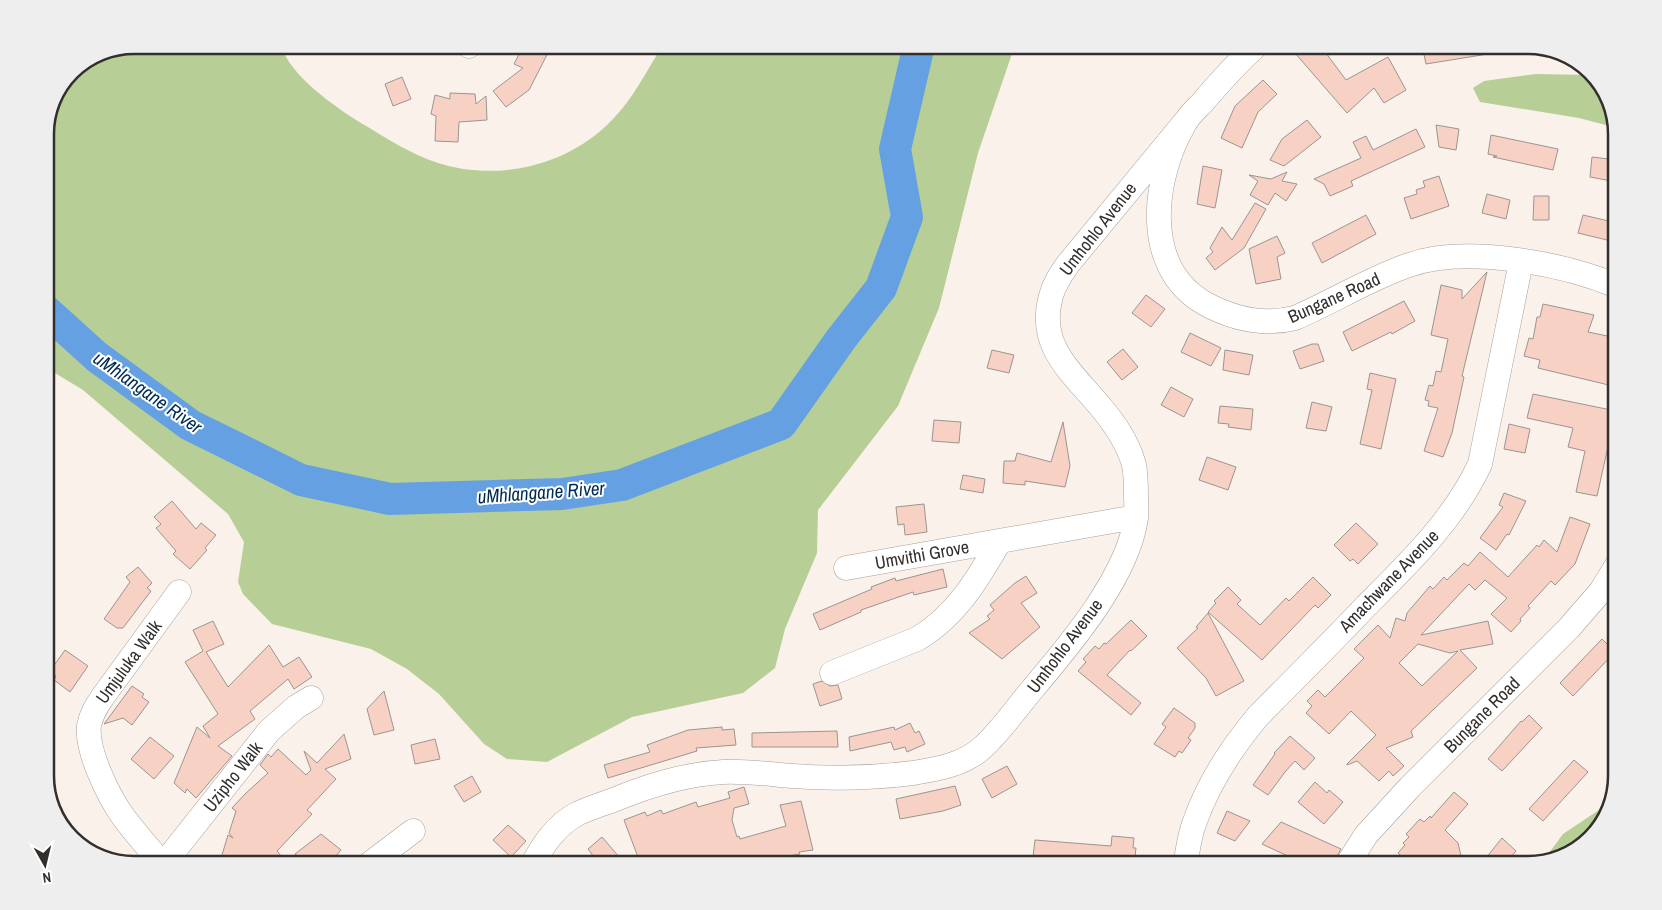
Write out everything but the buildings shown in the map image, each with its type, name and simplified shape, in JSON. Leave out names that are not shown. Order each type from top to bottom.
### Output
[{"type":"street","name":"Bungane Road","points":[[1248,54],[1213,90],[1186,122],[1167,162],[1161,185],[1158,208],[1161,241],[1167,262],[1188,292],[1202,301],[1231,316],[1264,322],[1280,322],[1295,318],[1408,265],[1442,257],[1475,256],[1540,264],[1608,283]]},
{"type":"street","name":"Umhohlo Avenue","points":[[538,856],[551,835],[576,814],[638,791],[685,777],[723,772],[761,772],[792,776],[864,778],[937,769],[965,759],[982,748],[991,738],[1038,683],[1088,618],[1122,562],[1130,542],[1136,517],[1135,472],[1130,453],[1108,416],[1062,364],[1056,353],[1049,329],[1048,307],[1055,285],[1068,264],[1186,122]]},
{"type":"street","name":"Amachwane Avenue","points":[[1188,856],[1194,825],[1203,801],[1227,757],[1240,738],[1259,715],[1407,565],[1443,525],[1470,485],[1480,464],[1521,262]]},
{"type":"street","name":"Umvithi Grove","points":[[846,568],[1136,517]]},
{"type":"street","name":"Umvithi Grove","points":[[832,673],[917,639],[925,634],[953,611],[982,571],[999,542]]},
{"type":"street","name":"Bungane Road","points":[[1353,856],[1366,835],[1410,787],[1569,628],[1602,591],[1608,581]]},
{"type":"street","name":"Umjuluka Walk","points":[[156,856],[121,814],[113,800],[91,747],[89,727],[94,709],[179,592]]},
{"type":"street","name":"Uzipho Walk","points":[[170,856],[269,731],[296,707],[311,698]]},
{"type":"street","points":[[380,856],[413,831]]},
{"type":"green space","points":[[124,54],[285,54],[293,68],[303,79],[326,99],[398,145],[438,163],[484,171],[508,170],[531,166],[575,149],[594,136],[620,112],[657,54],[1012,54],[978,153],[939,308],[898,406],[818,510],[817,553],[785,629],[775,668],[743,693],[632,717],[547,762],[507,759],[484,744],[439,694],[407,669],[371,649],[272,624],[243,594],[238,582],[244,542],[228,514],[83,390],[54,372],[54,129],[56,113],[70,85],[81,74],[108,58]]},
{"type":"green space","points":[[1536,74],[1582,75],[1595,89],[1604,108],[1608,126],[1579,118],[1480,102],[1473,88],[1484,81]]},
{"type":"green space","points":[[1601,809],[1595,821],[1573,843],[1549,853],[1563,834]]},
{"type":"waterway","name":"uMhlangane River","points":[[54,318],[97,357],[190,425],[301,480],[390,499],[562,494],[622,485],[781,424],[841,339],[881,288],[907,217],[895,149],[917,54]]}]
